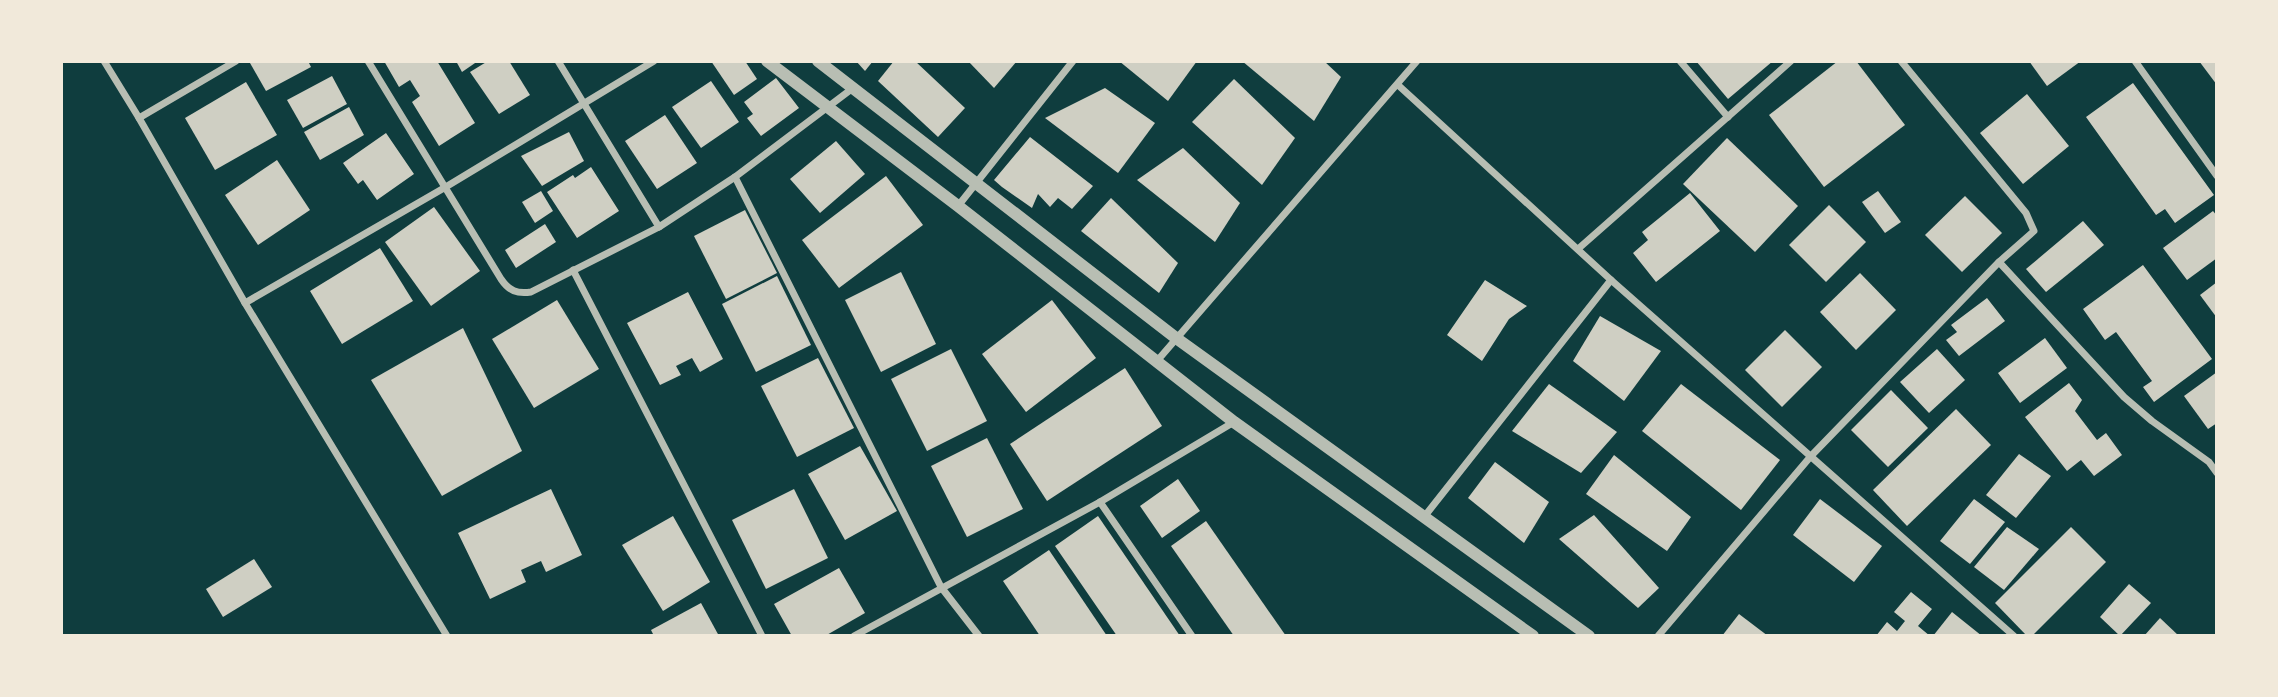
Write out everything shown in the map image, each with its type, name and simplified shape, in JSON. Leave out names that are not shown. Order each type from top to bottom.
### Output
[{"type":"street","points":[[104,61],[245,303],[447,636]]},
{"type":"street","points":[[139,118],[236,61]]},
{"type":"street","points":[[368,61],[508,289],[520,293],[531,292],[659,228],[735,177],[853,88]]},
{"type":"street","points":[[558,61],[659,228]]},
{"type":"street","points":[[245,303],[444,188],[654,61]]},
{"type":"street","points":[[767,61],[1234,422],[1533,636]]},
{"type":"street","points":[[818,61],[1176,338],[1589,636]]},
{"type":"street","points":[[958,206],[1073,61]]},
{"type":"street","points":[[1157,361],[1417,61]]},
{"type":"street","points":[[1680,61],[1728,117]]},
{"type":"street","points":[[1578,249],[1791,61]]},
{"type":"street","points":[[1658,636],[1811,456],[1999,262],[2034,232],[2026,213],[1901,61]]},
{"type":"street","points":[[2135,61],[2217,176]]},
{"type":"street","points":[[1398,85],[1611,280],[2014,636]]},
{"type":"street","points":[[735,177],[941,587],[979,636]]},
{"type":"street","points":[[1999,262],[2124,397],[2209,462],[2217,473]]},
{"type":"street","points":[[573,270],[762,636]]},
{"type":"street","points":[[1423,517],[1611,280]]},
{"type":"street","points":[[855,636],[1100,502],[1234,422]]},
{"type":"street","points":[[1100,502],[1192,636]]},
{"type":"building","points":[[308,61],[311,67],[266,91],[250,63]]},
{"type":"building","points":[[384,61],[437,61],[475,123],[439,146],[412,102],[420,96],[410,80],[399,87]]},
{"type":"building","points":[[456,61],[478,61],[462,72]]},
{"type":"building","points":[[488,61],[509,61],[530,95],[499,114],[470,72]]},
{"type":"building","points":[[711,61],[745,61],[757,79],[734,95]]},
{"type":"building","points":[[856,61],[873,61],[865,71]]},
{"type":"building","points":[[894,61],[915,61],[965,108],[938,137],[878,81]]},
{"type":"building","points":[[968,61],[1017,61],[994,88]]},
{"type":"building","points":[[1119,61],[1197,61],[1168,101]]},
{"type":"building","points":[[1242,61],[1324,61],[1341,77],[1314,121]]},
{"type":"building","points":[[1696,61],[1773,61],[1728,99]]},
{"type":"building","points":[[1838,61],[1856,61],[1905,125],[1824,187],[1769,115]]},
{"type":"building","points":[[2029,61],[2081,61],[2047,86]]},
{"type":"building","points":[[2199,61],[2217,61],[2217,85]]},
{"type":"building","points":[[332,76],[347,104],[303,128],[287,100]]},
{"type":"building","points":[[776,78],[799,108],[761,136],[747,118],[753,114],[744,102]]},
{"type":"building","points":[[1234,79],[1295,138],[1262,185],[1192,122]]},
{"type":"building","points":[[711,81],[739,122],[701,148],[672,107]]},
{"type":"building","points":[[246,82],[277,135],[215,170],[185,118]]},
{"type":"building","points":[[2133,83],[2214,195],[2175,223],[2165,209],[2156,215],[2086,117]]},
{"type":"building","points":[[1105,88],[1155,123],[1118,173],[1045,118]]},
{"type":"building","points":[[2027,94],[2069,146],[2023,184],[1980,133]]},
{"type":"building","points":[[349,107],[364,135],[320,160],[304,132]]},
{"type":"building","points":[[665,115],[697,163],[657,189],[625,141]]},
{"type":"building","points":[[569,132],[584,161],[542,186],[521,156]]},
{"type":"building","points":[[386,133],[414,174],[377,200],[363,180],[358,184],[343,163]]},
{"type":"building","points":[[1030,137],[1093,186],[1072,209],[1058,198],[1050,207],[1038,194],[1032,208],[994,180]]},
{"type":"building","points":[[1727,138],[1798,206],[1755,252],[1683,184]]},
{"type":"building","points":[[836,141],[865,174],[820,213],[790,179]]},
{"type":"building","points":[[1183,148],[1240,203],[1215,242],[1137,180]]},
{"type":"building","points":[[277,160],[310,210],[258,245],[225,195]]},
{"type":"building","points":[[591,167],[619,211],[577,238],[547,192]]},
{"type":"building","points":[[886,176],[923,225],[839,288],[802,240]]},
{"type":"building","points":[[541,191],[553,211],[535,223],[522,202]]},
{"type":"building","points":[[1878,191],[1901,222],[1885,233],[1862,202]]},
{"type":"building","points":[[1690,193],[1720,231],[1656,282],[1633,253],[1648,240],[1642,232]]},
{"type":"building","points":[[1965,196],[2002,233],[1962,272],[1925,235]]},
{"type":"building","points":[[1111,198],[1178,263],[1159,293],[1081,231]]},
{"type":"building","points":[[1829,205],[1866,242],[1826,282],[1789,245]]},
{"type":"building","points":[[434,207],[480,271],[431,306],[385,242]]},
{"type":"building","points":[[745,210],[777,273],[726,299],[694,236]]},
{"type":"building","points":[[2213,211],[2217,216],[2217,258],[2187,280],[2163,248]]},
{"type":"building","points":[[2083,221],[2104,245],[2046,292],[2026,269]]},
{"type":"building","points":[[545,224],[556,242],[516,268],[505,250]]},
{"type":"building","points":[[380,248],[413,301],[342,344],[310,291]]},
{"type":"building","points":[[2143,265],[2212,359],[2154,402],[2143,387],[2152,381],[2116,332],[2105,340],[2083,309]]},
{"type":"building","points":[[901,272],[936,344],[881,372],[845,300]]},
{"type":"building","points":[[1860,273],[1896,310],[1856,350],[1820,312]]},
{"type":"building","points":[[777,276],[811,345],[756,372],[722,304]]},
{"type":"building","points":[[1485,280],[1527,306],[1509,319],[1482,361],[1447,335]]},
{"type":"building","points":[[2217,282],[2217,318],[2200,295]]},
{"type":"building","points":[[688,292],[723,359],[700,372],[692,358],[676,366],[681,375],[660,385],[627,323]]},
{"type":"building","points":[[1987,298],[2005,321],[1959,356],[1946,340],[1957,332],[1951,325]]},
{"type":"building","points":[[557,300],[599,369],[534,408],[492,339]]},
{"type":"building","points":[[1052,300],[1096,358],[1026,412],[982,354]]},
{"type":"building","points":[[1600,316],[1661,351],[1624,401],[1573,361]]},
{"type":"building","points":[[463,328],[522,451],[442,496],[371,380]]},
{"type":"building","points":[[1785,330],[1822,367],[1782,407],[1745,370]]},
{"type":"building","points":[[2045,338],[2067,368],[2020,403],[1998,373]]},
{"type":"building","points":[[951,349],[987,421],[927,451],[891,379]]},
{"type":"building","points":[[1937,349],[1965,380],[1929,413],[1900,382]]},
{"type":"building","points":[[818,358],[854,428],[797,457],[761,386]]},
{"type":"building","points":[[1125,368],[1162,426],[1047,501],[1010,444]]},
{"type":"building","points":[[2217,372],[2217,423],[2208,429],[2184,396]]},
{"type":"building","points":[[2069,383],[2082,400],[2075,411],[2097,440],[2106,433],[2122,455],[2094,476],[2081,460],[2067,471],[2025,417]]},
{"type":"building","points":[[1549,384],[1617,432],[1581,473],[1512,431]]},
{"type":"building","points":[[1681,384],[1780,460],[1741,510],[1642,431]]},
{"type":"building","points":[[1891,390],[1928,428],[1888,467],[1851,430]]},
{"type":"building","points":[[1956,409],[1991,445],[1907,526],[1873,490]]},
{"type":"building","points":[[987,438],[1023,509],[967,537],[931,466]]},
{"type":"building","points":[[860,446],[897,511],[845,540],[808,474]]},
{"type":"building","points":[[2019,454],[2051,476],[2016,518],[1986,495]]},
{"type":"building","points":[[1614,455],[1691,517],[1667,551],[1586,494]]},
{"type":"building","points":[[1495,462],[1549,502],[1524,543],[1468,498]]},
{"type":"building","points":[[1178,479],[1200,511],[1162,538],[1140,506]]},
{"type":"building","points":[[551,489],[582,555],[546,572],[541,561],[521,570],[526,582],[490,599],[458,533]]},
{"type":"building","points":[[794,489],[828,558],[766,589],[732,520]]},
{"type":"building","points":[[1820,499],[1882,546],[1854,582],[1793,535]]},
{"type":"building","points":[[1974,499],[2005,522],[1970,564],[1940,541]]},
{"type":"building","points":[[1594,515],[1659,588],[1638,608],[1559,539]]},
{"type":"building","points":[[673,516],[710,582],[663,611],[622,545]]},
{"type":"building","points":[[1098,516],[1180,636],[1117,636],[1055,546]]},
{"type":"building","points":[[1206,521],[1286,636],[1234,636],[1171,546]]},
{"type":"building","points":[[2007,527],[2039,549],[2004,590],[1974,567]]},
{"type":"building","points":[[2071,527],[2106,562],[2032,636],[2027,636],[1995,603]]},
{"type":"building","points":[[1049,550],[1107,636],[1040,636],[1003,581]]},
{"type":"building","points":[[254,559],[272,587],[223,617],[206,589]]},
{"type":"building","points":[[839,568],[865,613],[825,636],[792,636],[774,604]]},
{"type":"building","points":[[2129,584],[2151,603],[2120,636],[2100,617]]},
{"type":"building","points":[[1911,592],[1932,609],[1918,626],[1930,636],[1876,636],[1887,622],[1897,631],[1905,621],[1894,612]]},
{"type":"building","points":[[701,603],[719,636],[654,636],[651,630]]},
{"type":"building","points":[[1952,612],[1982,636],[1933,636]]},
{"type":"building","points":[[1739,614],[1768,636],[1722,636]]},
{"type":"building","points":[[2160,618],[2179,636],[2144,636]]}]
